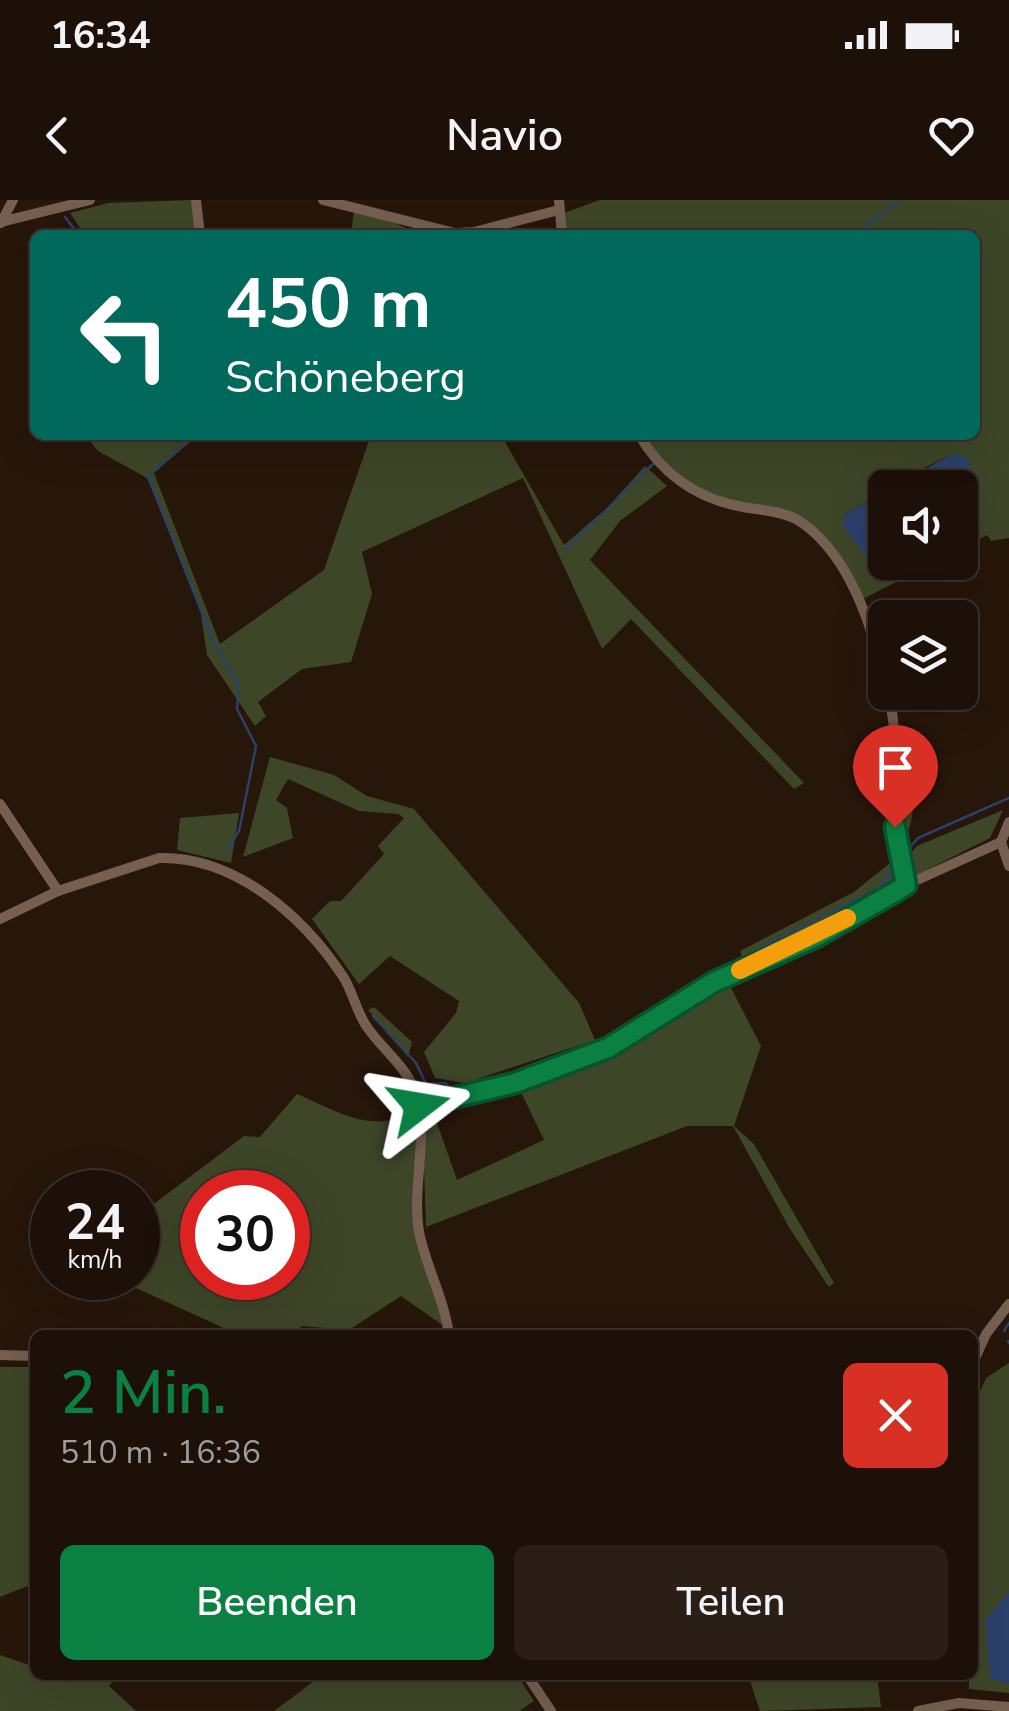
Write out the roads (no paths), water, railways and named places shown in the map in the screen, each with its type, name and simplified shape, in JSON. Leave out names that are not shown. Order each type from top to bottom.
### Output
[{"type":"street","points":[[0,223],[13,200]]},
{"type":"street","points":[[0,223],[90,200]]},
{"type":"street","points":[[196,200],[199,230]]},
{"type":"street","points":[[324,200],[442,230]]},
{"type":"street","points":[[480,230],[559,205],[562,230]]},
{"type":"street","points":[[643,440],[673,477],[701,496],[793,517],[806,527],[854,587],[868,628]]},
{"type":"street","points":[[893,710],[895,827],[906,885]]},
{"type":"street","points":[[0,804],[58,890]]},
{"type":"street","points":[[1009,822],[1001,842],[1009,866]]},
{"type":"street","points":[[419,1106],[515,1083],[608,1048],[714,982],[818,936],[906,885],[1001,842]]},
{"type":"street","points":[[0,919],[58,890],[159,858],[176,858],[233,874],[281,906],[318,944],[346,981],[364,1024],[404,1068],[419,1106],[420,1236],[441,1291],[447,1330]]},
{"type":"street","points":[[978,1352],[1009,1304]]},
{"type":"street","points":[[0,1354],[30,1356]]},
{"type":"street","points":[[529,1680],[551,1711]]},
{"type":"street","points":[[918,1711],[959,1703],[1009,1707]]},
{"type":"water","points":[[952,454],[968,457],[970,470],[923,470]]},
{"type":"water","points":[[868,501],[868,559],[843,526],[843,515]]},
{"type":"water","points":[[1009,1592],[1009,1684],[990,1678],[985,1620]]},
{"type":"waterway","points":[[865,227],[899,200]]},
{"type":"waterway","points":[[65,217],[75,230]]},
{"type":"waterway","points":[[188,440],[148,476],[213,641],[239,686],[237,709],[256,746],[239,831],[227,850]]},
{"type":"waterway","points":[[565,551],[653,464]]},
{"type":"waterway","points":[[904,854],[918,838],[1009,798]]},
{"type":"waterway","points":[[701,984],[770,942],[881,887],[896,862]]},
{"type":"waterway","points":[[373,1016],[416,1063],[426,1084],[445,1083],[454,1092],[530,1071],[598,1045]]},
{"type":"waterway","points":[[1004,1331],[1009,1323]]}]
